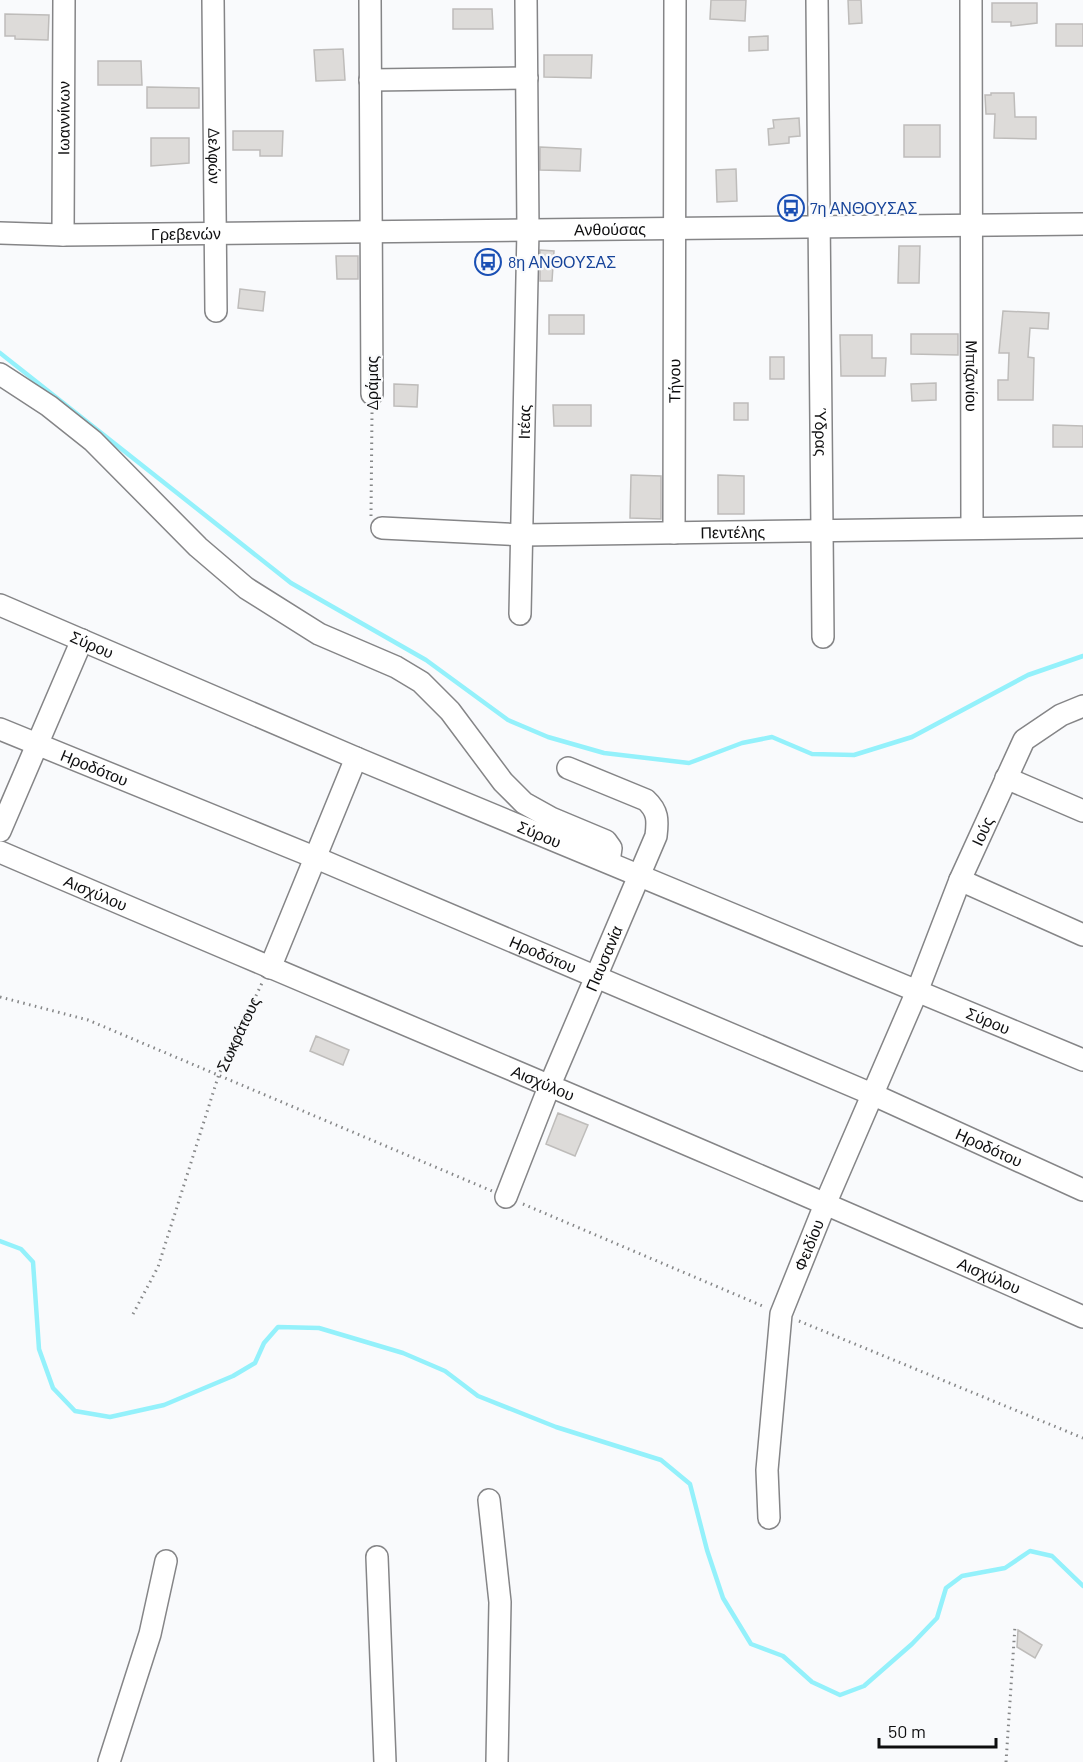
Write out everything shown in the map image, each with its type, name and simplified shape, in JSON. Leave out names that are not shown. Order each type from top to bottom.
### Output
[{"type":"street","name":"Ιωαννίνων","points":[[63,235],[64,0]]},
{"type":"street","name":"Δελφών","points":[[213,0],[216,311]]},
{"type":"street","points":[[370,0],[371,233]]},
{"type":"street","name":"Ιτέας","points":[[520,615],[528,230],[526,0]]},
{"type":"street","name":"Τήνου","points":[[674,533],[677,228],[675,0]]},
{"type":"street","name":"Ύδρας","points":[[818,0],[823,637]]},
{"type":"street","name":"Μπιζανίου","points":[[971,0],[972,528]]},
{"type":"street","points":[[370,80],[527,78]]},
{"type":"street","name":"Ανθούσας","points":[[371,233],[1083,224]]},
{"type":"street","name":"Γρεβενών","points":[[0,233],[63,235],[371,233]]},
{"type":"street","name":"Δράμας","points":[[371,233],[372,394]]},
{"type":"street","points":[[0,374],[49,406],[93,441],[230,576],[319,634],[396,667],[421,682],[457,719],[513,793],[544,815],[606,841],[611,848],[609,862]]},
{"type":"street","name":"Πεντέλης","points":[[381,528],[523,535],[1083,527]]},
{"type":"street","name":"Σύρου","points":[[0,604],[356,758],[918,989],[1083,1060]]},
{"type":"street","points":[[0,831],[82,640]]},
{"type":"street","name":"Ιούς","points":[[918,989],[960,880],[1024,740],[1060,715],[1083,706]]},
{"type":"street","name":"Ηροδότου","points":[[0,729],[314,857],[596,979],[874,1095],[1083,1190]]},
{"type":"street","points":[[270,968],[356,758]]},
{"type":"street","name":"Παυσανία","points":[[506,1197],[549,1087],[656,836],[658,821],[655,809],[646,800],[568,768]]},
{"type":"street","points":[[1006,778],[1083,811]]},
{"type":"street","name":"Αισχύλου","points":[[0,852],[549,1087],[826,1202],[1083,1317]]},
{"type":"street","points":[[960,880],[1083,935]]},
{"type":"street","name":"Φειδίου","points":[[769,1518],[767,1470],[781,1314],[826,1202],[918,989]]},
{"type":"street","points":[[489,1500],[500,1602],[497,1762]]},
{"type":"street","points":[[376,1557],[385,1762]]},
{"type":"street","points":[[109,1762],[150,1634],[166,1561]]},
{"type":"path","name":"Δράμας","points":[[372,394],[370,514],[374,523],[381,528]]},
{"type":"path","name":"Σωκράτους","points":[[133,1314],[158,1267],[219,1074],[270,968]]},
{"type":"path","points":[[0,997],[88,1020],[781,1314],[1083,1438]]},
{"type":"path","points":[[1006,1762],[1015,1626]]},
{"type":"building","points":[[711,0],[746,0],[745,21],[710,19]]},
{"type":"building","points":[[848,0],[861,0],[862,23],[849,24]]},
{"type":"building","points":[[992,3],[1037,3],[1037,23],[1011,26],[1011,22],[992,22]]},
{"type":"building","points":[[453,9],[492,9],[493,29],[453,29]]},
{"type":"building","points":[[5,14],[49,15],[48,40],[15,39],[15,36],[5,36]]},
{"type":"building","points":[[1056,24],[1083,24],[1083,46],[1056,46]]},
{"type":"building","points":[[768,36],[768,50],[749,51],[749,37]]},
{"type":"building","points":[[343,49],[345,80],[316,81],[314,50]]},
{"type":"building","points":[[544,55],[592,55],[591,78],[544,77]]},
{"type":"building","points":[[98,61],[141,61],[142,85],[98,85]]},
{"type":"building","points":[[147,87],[199,88],[199,108],[147,108]]},
{"type":"building","points":[[991,93],[1014,93],[1015,117],[1036,117],[1036,139],[994,138],[995,114],[986,114],[985,95],[991,95]]},
{"type":"building","points":[[799,118],[800,136],[789,137],[789,143],[769,145],[768,129],[774,128],[773,120]]},
{"type":"building","points":[[904,125],[940,125],[940,157],[904,157]]},
{"type":"building","points":[[233,131],[283,131],[282,156],[260,156],[260,150],[233,150]]},
{"type":"building","points":[[151,138],[189,138],[189,163],[151,166]]},
{"type":"building","points":[[540,147],[581,149],[580,171],[540,170]]},
{"type":"building","points":[[736,169],[737,201],[717,202],[716,170]]},
{"type":"building","points":[[899,246],[920,246],[919,283],[898,283]]},
{"type":"building","points":[[540,250],[554,251],[552,281],[540,281]]},
{"type":"building","points":[[336,256],[358,256],[358,279],[337,279]]},
{"type":"building","points":[[240,289],[265,292],[263,311],[238,308]]},
{"type":"building","points":[[1003,311],[1049,313],[1048,329],[1030,328],[1028,357],[1034,358],[1033,400],[998,400],[998,380],[1008,380],[1009,353],[999,353]]},
{"type":"building","points":[[549,315],[584,315],[584,334],[549,334]]},
{"type":"building","points":[[911,334],[958,334],[958,355],[911,354]]},
{"type":"building","points":[[840,335],[872,335],[872,358],[886,358],[885,376],[841,376]]},
{"type":"building","points":[[770,357],[784,357],[784,379],[770,379]]},
{"type":"building","points":[[936,383],[936,400],[912,401],[911,384]]},
{"type":"building","points":[[394,384],[418,385],[417,407],[394,406]]},
{"type":"building","points":[[734,403],[748,403],[748,420],[734,420]]},
{"type":"building","points":[[553,405],[591,405],[591,426],[554,426]]},
{"type":"building","points":[[1053,425],[1083,426],[1083,447],[1053,447]]},
{"type":"building","points":[[631,475],[661,476],[661,519],[630,518]]},
{"type":"building","points":[[718,475],[744,476],[744,514],[718,514]]},
{"type":"building","points":[[316,1036],[349,1050],[343,1065],[310,1051]]},
{"type":"building","points":[[558,1113],[588,1125],[575,1156],[546,1144]]},
{"type":"building","points":[[1018,1630],[1042,1645],[1035,1658],[1017,1647]]},
{"type":"waterway","points":[[0,353],[291,583],[426,660],[508,720],[548,737],[604,753],[689,763],[742,743],[772,737],[812,754],[854,755],[912,737],[1028,675],[1083,656]]},
{"type":"waterway","points":[[0,1241],[21,1249],[33,1262],[39,1349],[53,1388],[75,1411],[110,1417],[164,1405],[233,1376],[255,1363],[264,1343],[278,1327],[319,1328],[403,1353],[445,1371],[478,1396],[556,1427],[661,1460],[690,1484],[707,1550],[723,1598],[751,1644],[783,1656],[812,1682],[840,1695],[864,1686],[912,1644],[937,1618],[946,1588],[962,1576],[1005,1568],[1030,1551],[1052,1556],[1083,1586]]},
{"type":"place","name":"7η ΑΝΘΟΥΣΑΣ","points":[[791,208]]},
{"type":"place","name":"8η ΑΝΘΟΥΣΑΣ","points":[[488,262]]}]
